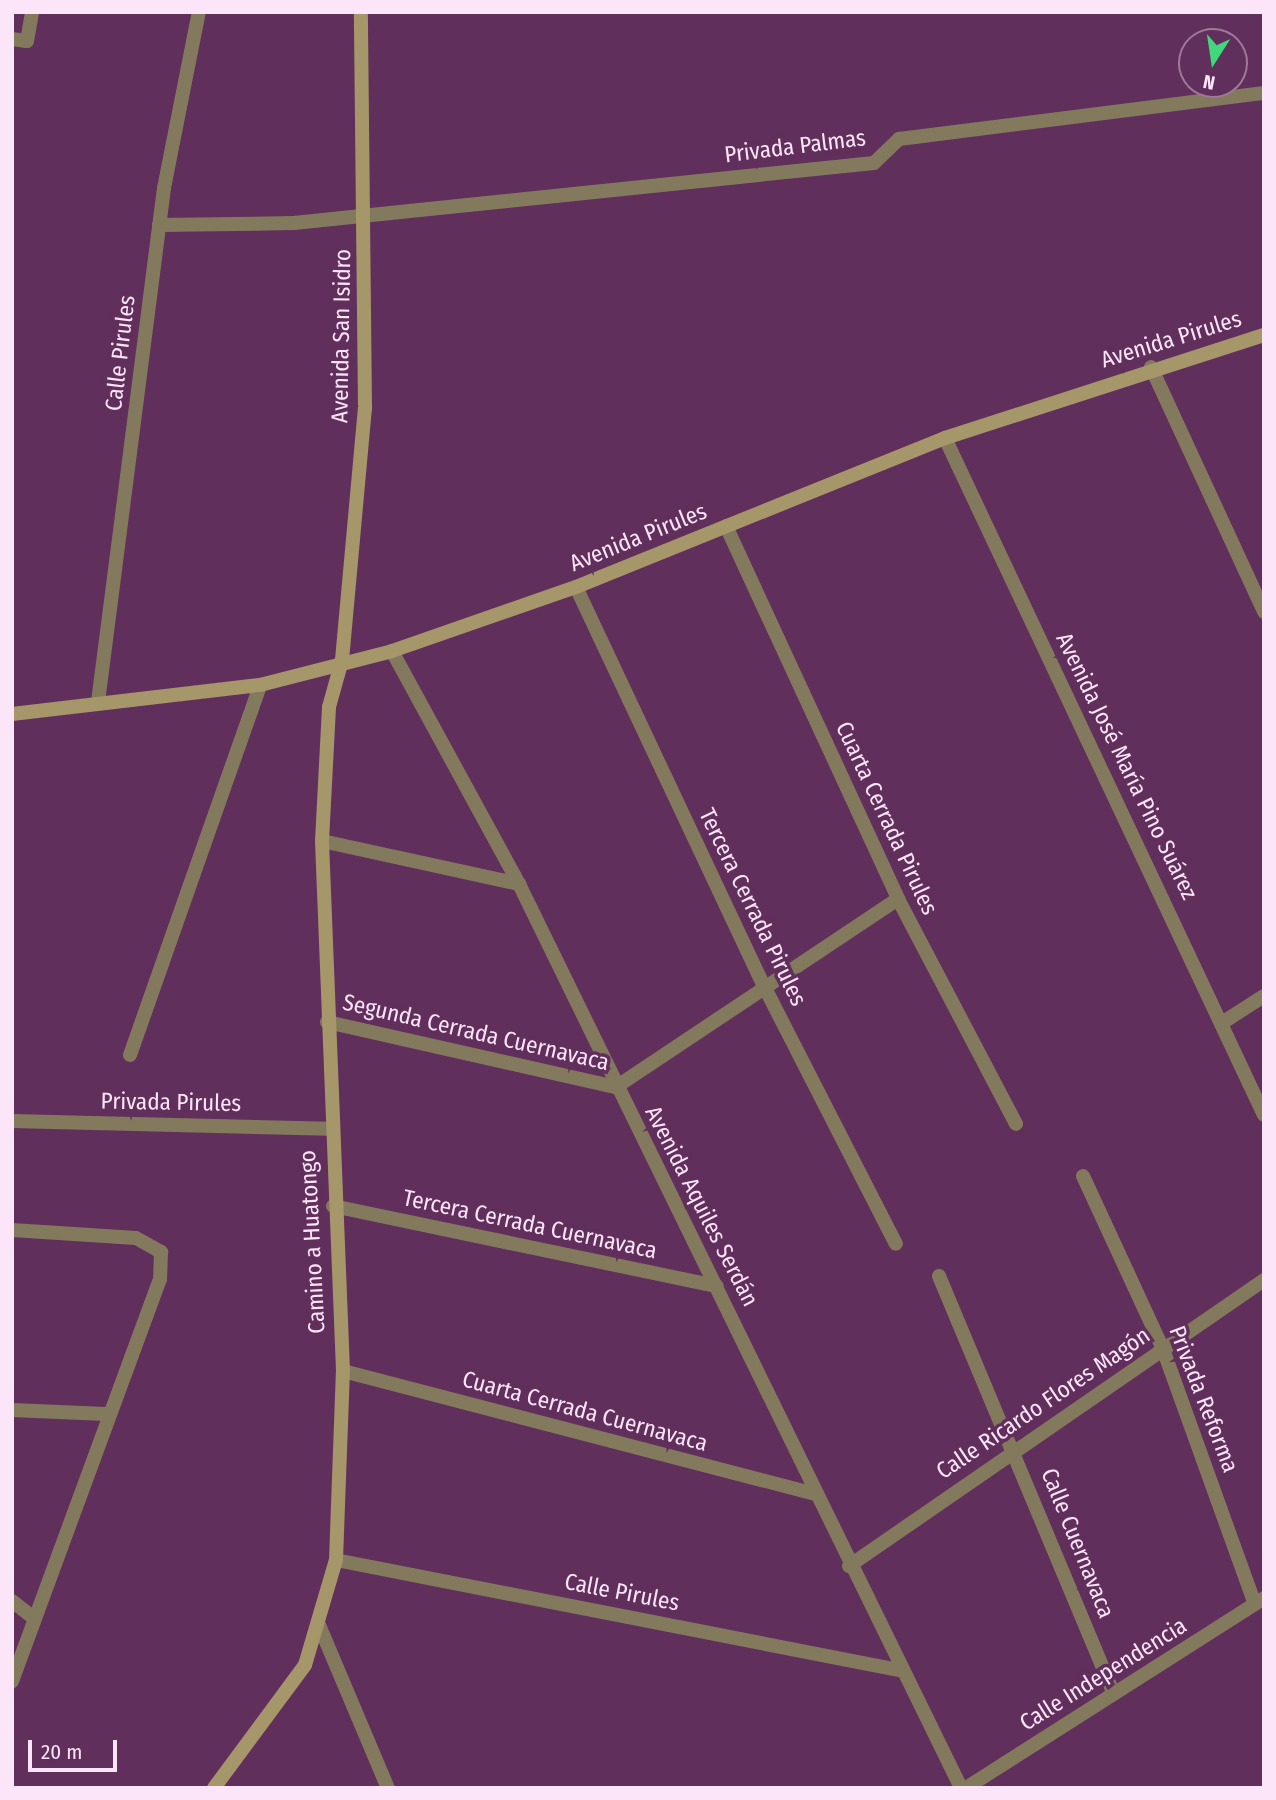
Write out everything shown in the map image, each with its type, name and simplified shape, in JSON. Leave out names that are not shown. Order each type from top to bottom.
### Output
[{"type":"main road","name":"Avenida San Isidro","points":[[342,660],[365,408],[361,12]]},
{"type":"main road","name":"Avenida Pirules","points":[[12,714],[260,685],[342,660],[392,651],[576,587],[945,438],[1151,367],[1263,338]]},
{"type":"main road","name":"Camino a Huatongo","points":[[214,1788],[305,1665],[319,1625],[336,1560],[343,1371],[329,1129],[322,841],[329,707],[342,660]]},
{"type":"street","points":[[20,40],[32,12]]},
{"type":"street","name":"Calle Pirules","points":[[98,702],[159,225],[199,12]]},
{"type":"street","name":"Privada Palmas","points":[[159,225],[253,226],[874,163],[899,139],[1264,93]]},
{"type":"street","points":[[1151,367],[1264,612]]},
{"type":"street","name":"Avenida José María Pino Suárez","points":[[945,438],[1225,1021],[1264,1115]]},
{"type":"street","name":"Cuarta Cerrada Pirules","points":[[726,526],[898,900],[1016,1124]]},
{"type":"street","name":"Tercera Cerrada Pirules","points":[[576,587],[766,990],[896,1244]]},
{"type":"street","name":"Avenida Aquiles Serdán","points":[[392,651],[519,884],[616,1087],[717,1286],[899,1670],[963,1788]]},
{"type":"street","points":[[130,1055],[260,685]]},
{"type":"street","points":[[322,841],[519,884]]},
{"type":"street","points":[[616,1087],[898,900]]},
{"type":"street","points":[[1225,1021],[1264,996]]},
{"type":"street","name":"Segunda Cerrada Cuernavaca","points":[[327,1021],[616,1087]]},
{"type":"street","name":"Privada Pirules","points":[[12,1121],[329,1129]]},
{"type":"street","name":"Privada Reforma","points":[[1083,1176],[1164,1349],[1259,1601]]},
{"type":"street","name":"Tercera Cerrada Cuernavaca","points":[[333,1206],[717,1286]]},
{"type":"street","points":[[12,1230],[136,1238],[161,1252],[160,1279],[106,1415],[12,1682]]},
{"type":"street","name":"Calle Cuernavaca","points":[[939,1276],[1015,1448],[1114,1695]]},
{"type":"street","name":"Calle Ricardo Flores Magón","points":[[849,1566],[1015,1448],[1264,1280]]},
{"type":"street","name":"Cuarta Cerrada Cuernavaca","points":[[343,1371],[817,1494]]},
{"type":"street","points":[[12,1410],[106,1415]]},
{"type":"street","name":"Calle Pirules","points":[[336,1560],[899,1670]]},
{"type":"street","points":[[12,1601],[34,1618]]},
{"type":"street","name":"Calle Independencia","points":[[963,1788],[1259,1601]]},
{"type":"street","points":[[319,1625],[388,1788]]}]
